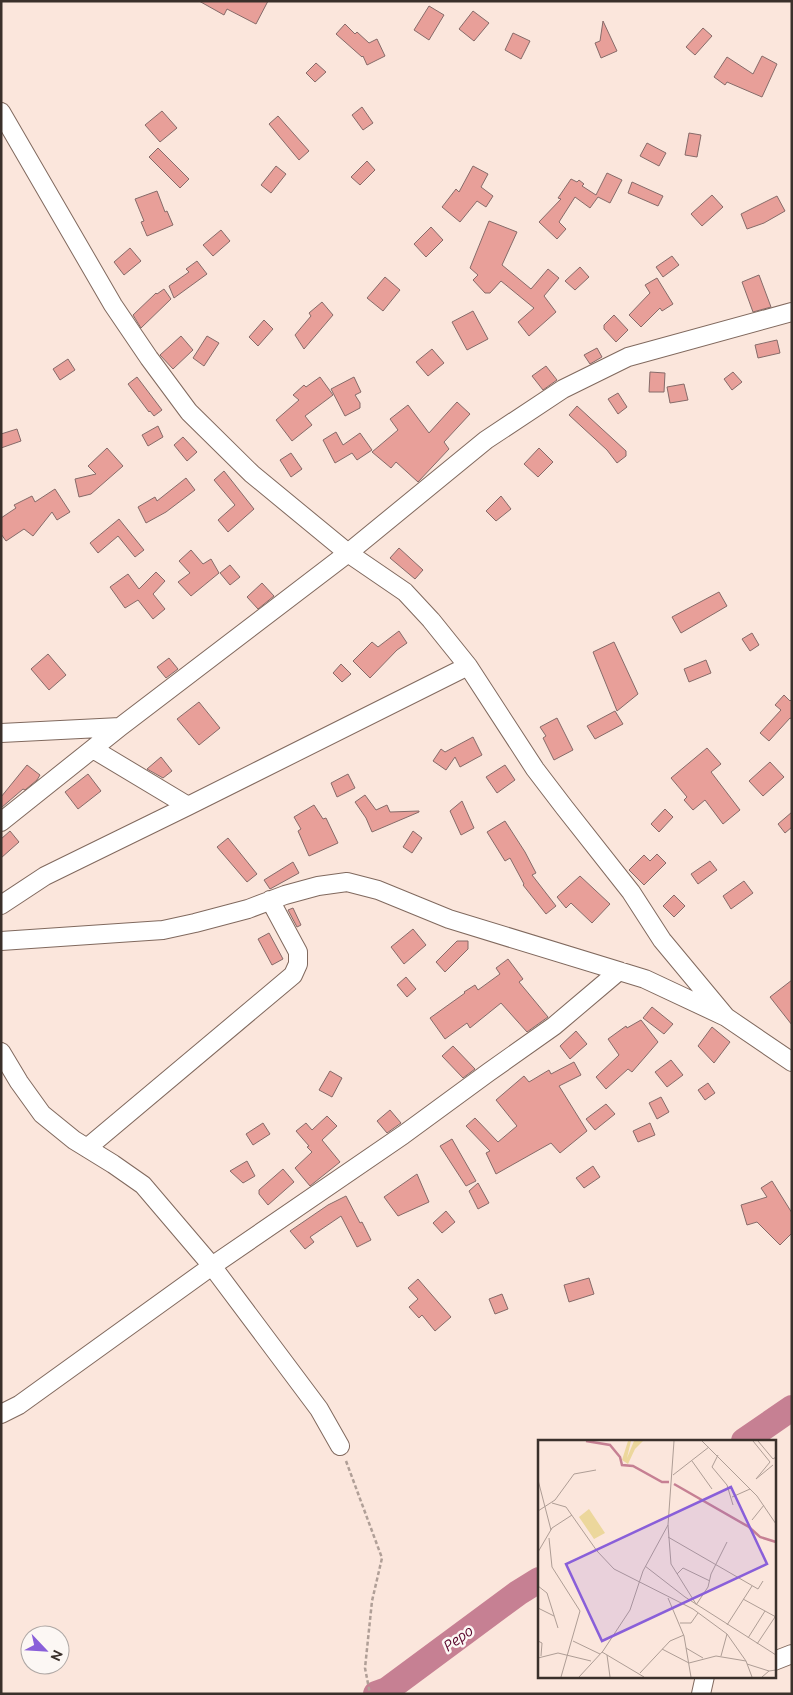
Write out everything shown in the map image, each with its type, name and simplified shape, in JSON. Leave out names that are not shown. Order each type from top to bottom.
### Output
[{"type":"street","points":[[1,112],[114,306],[189,412],[252,474],[348,553],[405,592],[431,620],[468,666],[535,768],[564,808],[631,892],[662,940],[726,1017]]},
{"type":"street","points":[[1,822],[120,727],[348,553],[486,440],[563,389],[628,357],[792,312]]},
{"type":"street","points":[[1,905],[45,876],[468,666]]},
{"type":"street","points":[[1,733],[120,727]]},
{"type":"street","points":[[93,749],[188,806]]},
{"type":"street","points":[[1,941],[163,930],[230,914],[318,886],[347,882],[378,890],[449,918],[645,980],[726,1017],[792,1062]]},
{"type":"street","points":[[87,1148],[293,975],[298,964],[298,952],[270,900]]},
{"type":"street","points":[[1,1414],[19,1405],[212,1266],[403,1135],[554,1026],[620,971]]},
{"type":"street","points":[[1,1052],[18,1082],[42,1114],[74,1140],[143,1184],[212,1266],[319,1409],[340,1446]]},
{"type":"street","points":[[776,1660],[792,1654]]},
{"type":"street","points":[[701,1694],[705,1678]]},
{"type":"path","points":[[340,1446],[382,1558],[372,1601],[365,1668],[370,1694]]},
{"type":"building","points":[[199,1],[268,1],[256,24],[227,9],[224,15]]},
{"type":"building","points":[[429,6],[444,15],[429,40],[414,30]]},
{"type":"building","points":[[473,11],[489,23],[474,41],[459,29]]},
{"type":"building","points":[[603,21],[617,51],[601,58],[595,43],[600,41]]},
{"type":"building","points":[[345,24],[355,34],[357,32],[369,43],[377,39],[385,56],[367,65],[363,56],[336,34]]},
{"type":"building","points":[[703,28],[712,36],[695,55],[686,47]]},
{"type":"building","points":[[513,33],[530,41],[521,59],[505,50]]},
{"type":"building","points":[[762,56],[777,64],[762,97],[727,82],[725,85],[714,77],[727,57],[753,74]]},
{"type":"building","points":[[316,63],[326,72],[315,82],[306,73]]},
{"type":"building","points":[[362,107],[373,123],[363,130],[352,115]]},
{"type":"building","points":[[162,111],[177,128],[160,142],[145,125]]},
{"type":"building","points":[[278,116],[309,151],[299,160],[269,124]]},
{"type":"building","points":[[689,133],[701,135],[697,157],[685,155]]},
{"type":"building","points":[[647,143],[666,153],[659,166],[640,156]]},
{"type":"building","points":[[158,148],[189,179],[180,188],[149,157]]},
{"type":"building","points":[[367,161],[375,170],[360,185],[351,177]]},
{"type":"building","points":[[276,166],[286,174],[271,193],[261,185]]},
{"type":"building","points":[[473,166],[488,174],[481,187],[493,196],[486,207],[477,201],[460,222],[442,207],[456,189],[459,192]]},
{"type":"building","points":[[607,173],[622,180],[610,203],[598,197],[590,208],[575,197],[559,222],[566,229],[557,239],[539,222],[561,199],[558,198],[571,179],[577,182],[579,180],[584,184],[582,186],[596,195]]},
{"type":"building","points":[[632,182],[663,196],[658,206],[628,193]]},
{"type":"building","points":[[157,191],[165,212],[167,211],[173,225],[147,236],[141,222],[144,221],[135,199]]},
{"type":"building","points":[[712,195],[723,207],[702,226],[691,214]]},
{"type":"building","points":[[777,196],[785,211],[764,223],[747,229],[741,214]]},
{"type":"building","points":[[489,221],[517,232],[502,265],[531,289],[548,269],[559,278],[544,296],[556,312],[529,336],[518,322],[534,308],[501,281],[490,293],[485,293],[473,280],[478,275],[470,268]]},
{"type":"building","points":[[431,227],[443,240],[426,257],[414,244]]},
{"type":"building","points":[[221,230],[230,241],[213,256],[203,245]]},
{"type":"building","points":[[130,248],[141,261],[124,275],[114,262]]},
{"type":"building","points":[[672,256],[679,265],[663,277],[656,267]]},
{"type":"building","points":[[197,261],[207,274],[174,298],[169,286],[189,272],[186,269]]},
{"type":"building","points":[[580,267],[589,277],[575,290],[565,281]]},
{"type":"building","points":[[759,275],[771,307],[753,312],[742,282]]},
{"type":"building","points":[[385,277],[400,290],[383,311],[367,298]]},
{"type":"building","points":[[657,278],[673,304],[662,311],[660,308],[641,327],[629,315],[650,293],[645,285]]},
{"type":"building","points":[[164,289],[171,299],[141,328],[133,315],[156,293]]},
{"type":"building","points":[[322,302],[333,315],[304,349],[295,335],[311,316],[309,313]]},
{"type":"building","points":[[473,311],[488,339],[467,350],[452,322]]},
{"type":"building","points":[[614,315],[628,330],[616,342],[604,329],[604,325]]},
{"type":"building","points":[[264,320],[273,329],[258,346],[249,337]]},
{"type":"building","points":[[181,336],[193,350],[173,369],[160,355]]},
{"type":"building","points":[[207,336],[219,343],[204,366],[193,358]]},
{"type":"building","points":[[777,340],[780,353],[758,358],[755,345]]},
{"type":"building","points":[[597,348],[602,357],[590,364],[584,355]]},
{"type":"building","points":[[432,349],[444,363],[428,376],[416,362]]},
{"type":"building","points":[[68,359],[75,370],[60,380],[53,369]]},
{"type":"building","points":[[546,366],[557,380],[543,390],[532,376]]},
{"type":"building","points":[[650,372],[665,373],[664,392],[649,392]]},
{"type":"building","points":[[733,372],[742,382],[732,390],[724,379]]},
{"type":"building","points":[[137,377],[162,410],[154,416],[128,384]]},
{"type":"building","points":[[320,377],[333,395],[305,416],[312,425],[292,441],[276,420],[299,400],[293,395],[304,385],[306,387]]},
{"type":"building","points":[[354,377],[361,392],[355,395],[360,403],[360,408],[345,416],[331,389]]},
{"type":"building","points":[[684,384],[688,400],[670,403],[667,387]]},
{"type":"building","points":[[618,393],[627,407],[618,414],[608,399]]},
{"type":"building","points":[[457,402],[470,414],[444,442],[449,449],[418,482],[396,462],[391,468],[372,452],[398,430],[390,419],[408,405],[429,433]]},
{"type":"building","points":[[577,406],[626,451],[626,456],[617,463],[607,450],[569,415]]},
{"type":"building","points":[[158,426],[163,437],[148,446],[142,435]]},
{"type":"building","points":[[17,429],[21,441],[1,448],[1,434]]},
{"type":"building","points":[[336,432],[343,445],[360,433],[372,450],[357,460],[352,453],[335,463],[323,440]]},
{"type":"building","points":[[183,437],[197,452],[187,461],[174,445]]},
{"type":"building","points":[[107,448],[123,466],[91,494],[79,497],[75,479],[96,474],[88,466]]},
{"type":"building","points":[[539,448],[553,462],[538,477],[524,464]]},
{"type":"building","points":[[291,453],[302,469],[291,477],[280,460]]},
{"type":"building","points":[[224,471],[254,509],[228,532],[218,520],[235,505],[214,480]]},
{"type":"building","points":[[186,478],[195,490],[166,512],[146,523],[138,507],[155,497],[157,501]]},
{"type":"building","points":[[55,489],[70,512],[57,520],[52,512],[33,536],[24,529],[6,541],[1,534],[1,518],[16,508],[14,505],[32,496],[35,502]]},
{"type":"building","points":[[501,496],[511,509],[496,521],[486,511]]},
{"type":"building","points":[[119,519],[144,550],[135,557],[118,536],[98,553],[90,543]]},
{"type":"building","points":[[399,548],[423,570],[415,579],[390,558]]},
{"type":"building","points":[[191,550],[203,564],[211,559],[219,573],[191,596],[178,582],[190,573],[179,561]]},
{"type":"building","points":[[230,565],[240,577],[230,585],[220,573]]},
{"type":"building","points":[[156,572],[165,581],[153,594],[165,609],[153,619],[138,600],[125,608],[110,587],[128,574],[139,589]]},
{"type":"building","points":[[262,583],[274,596],[258,609],[247,597]]},
{"type":"building","points":[[719,592],[727,606],[681,633],[672,617]]},
{"type":"building","points":[[399,631],[407,643],[397,650],[370,678],[353,661],[372,642],[378,647]]},
{"type":"building","points":[[752,633],[759,645],[750,651],[742,639]]},
{"type":"building","points":[[614,642],[638,694],[617,711],[593,652]]},
{"type":"building","points":[[48,654],[66,675],[49,690],[31,669]]},
{"type":"building","points":[[169,658],[178,669],[166,678],[157,667]]},
{"type":"building","points":[[706,660],[711,673],[689,682],[684,669]]},
{"type":"building","points":[[341,664],[351,674],[342,682],[333,673]]},
{"type":"building","points":[[784,695],[790,701],[792,699],[792,719],[790,718],[769,741],[760,733],[781,710],[775,705]]},
{"type":"building","points":[[199,702],[220,728],[199,745],[177,719]]},
{"type":"building","points":[[615,711],[623,724],[595,739],[587,726]]},
{"type":"building","points":[[557,718],[573,750],[554,760],[543,738],[546,736],[540,727]]},
{"type":"building","points":[[473,737],[482,755],[460,767],[455,757],[446,770],[433,761],[441,749],[445,752]]},
{"type":"building","points":[[707,748],[721,764],[711,772],[740,810],[723,824],[705,800],[693,810],[684,800],[687,797],[671,778]]},
{"type":"building","points":[[161,757],[172,771],[163,778],[147,769]]},
{"type":"building","points":[[770,762],[784,777],[763,796],[749,781]]},
{"type":"building","points":[[27,765],[40,775],[37,780],[1,808],[1,797]]},
{"type":"building","points":[[505,765],[515,780],[497,793],[486,777]]},
{"type":"building","points":[[88,774],[101,791],[78,809],[65,792]]},
{"type":"building","points":[[348,774],[355,788],[337,797],[331,783]]},
{"type":"building","points":[[365,795],[376,810],[387,805],[390,812],[419,812],[372,832],[366,818],[355,802]]},
{"type":"building","points":[[462,801],[474,828],[461,835],[450,811]]},
{"type":"building","points":[[314,805],[323,819],[326,818],[338,843],[309,856],[298,831],[301,829],[294,817]]},
{"type":"building","points":[[665,809],[673,817],[659,832],[651,824]]},
{"type":"building","points":[[792,812],[792,827],[785,833],[778,824]]},
{"type":"building","points":[[505,821],[536,873],[532,875],[556,906],[546,914],[523,885],[510,858],[505,861],[487,832]]},
{"type":"building","points":[[10,831],[19,842],[1,858],[1,839]]},
{"type":"building","points":[[413,831],[422,838],[412,853],[403,847]]},
{"type":"building","points":[[228,838],[257,874],[247,882],[217,847]]},
{"type":"building","points":[[657,854],[666,863],[644,885],[629,870],[644,855],[650,861]]},
{"type":"building","points":[[710,861],[717,870],[698,884],[691,874]]},
{"type":"building","points":[[293,862],[299,873],[270,889],[264,880]]},
{"type":"building","points":[[580,876],[610,904],[592,923],[571,903],[566,908],[557,897]]},
{"type":"building","points":[[744,881],[753,893],[731,909],[723,896]]},
{"type":"building","points":[[674,895],[685,906],[674,917],[663,906]]},
{"type":"building","points":[[293,908],[301,925],[297,927],[288,910]]},
{"type":"building","points":[[413,929],[426,945],[404,964],[391,947]]},
{"type":"building","points":[[269,933],[283,959],[272,965],[258,939]]},
{"type":"building","points":[[457,941],[468,941],[468,949],[445,972],[436,962]]},
{"type":"building","points":[[508,959],[523,979],[519,982],[548,1017],[527,1032],[501,1003],[470,1028],[467,1023],[445,1039],[430,1018],[475,985],[478,990],[500,974],[496,968]]},
{"type":"building","points":[[406,977],[416,989],[407,997],[397,985]]},
{"type":"building","points":[[792,980],[792,1025],[770,997]]},
{"type":"building","points":[[652,1007],[673,1024],[664,1034],[643,1018]]},
{"type":"building","points":[[641,1020],[658,1042],[632,1072],[628,1069],[606,1089],[596,1077],[619,1055],[608,1039],[626,1026],[627,1028]]},
{"type":"building","points":[[712,1027],[730,1042],[714,1063],[698,1046]]},
{"type":"building","points":[[576,1031],[587,1044],[570,1059],[560,1046]]},
{"type":"building","points":[[453,1046],[475,1069],[463,1078],[442,1056]]},
{"type":"building","points":[[671,1060],[683,1075],[667,1087],[655,1072]]},
{"type":"building","points":[[574,1062],[581,1075],[559,1086],[587,1131],[560,1153],[551,1143],[496,1174],[486,1153],[490,1151],[466,1126],[475,1118],[498,1142],[517,1126],[496,1100],[524,1076],[529,1082],[549,1070],[551,1074]]},
{"type":"building","points":[[330,1071],[342,1078],[332,1097],[319,1090]]},
{"type":"building","points":[[708,1083],[715,1093],[705,1100],[698,1090]]},
{"type":"building","points":[[661,1097],[669,1112],[657,1119],[649,1103]]},
{"type":"building","points":[[606,1104],[615,1114],[595,1130],[586,1119]]},
{"type":"building","points":[[390,1110],[401,1123],[387,1133],[377,1121]]},
{"type":"building","points":[[327,1116],[337,1126],[322,1140],[340,1162],[310,1186],[295,1168],[312,1152],[296,1131],[306,1123],[312,1130]]},
{"type":"building","points":[[263,1123],[270,1134],[253,1145],[246,1134]]},
{"type":"building","points":[[650,1123],[655,1135],[638,1142],[633,1131]]},
{"type":"building","points":[[452,1139],[476,1181],[466,1186],[440,1146]]},
{"type":"building","points":[[247,1161],[255,1176],[243,1183],[230,1171]]},
{"type":"building","points":[[593,1166],[600,1177],[584,1188],[576,1178]]},
{"type":"building","points":[[283,1169],[294,1182],[268,1205],[259,1194],[259,1190]]},
{"type":"building","points":[[417,1174],[429,1202],[398,1216],[384,1197]]},
{"type":"building","points":[[772,1181],[792,1213],[792,1233],[780,1245],[757,1222],[747,1225],[741,1205],[767,1197],[761,1188]]},
{"type":"building","points":[[478,1183],[489,1203],[478,1209],[469,1191]]},
{"type":"building","points":[[346,1196],[371,1240],[357,1247],[341,1216],[310,1237],[314,1242],[305,1249],[290,1231],[328,1205]]},
{"type":"building","points":[[446,1211],[455,1222],[442,1233],[433,1223]]},
{"type":"building","points":[[589,1278],[594,1294],[569,1302],[564,1285]]},
{"type":"building","points":[[418,1279],[451,1317],[435,1331],[422,1315],[419,1318],[409,1307],[418,1299],[408,1288]]},
{"type":"building","points":[[502,1294],[508,1309],[495,1314],[489,1299]]},
{"type":"waterway","name":"Pepo","points":[[745,1440],[792,1408]]},
{"type":"waterway","name":"Pepo","points":[[376,1694],[387,1690],[518,1593],[538,1581]]}]
